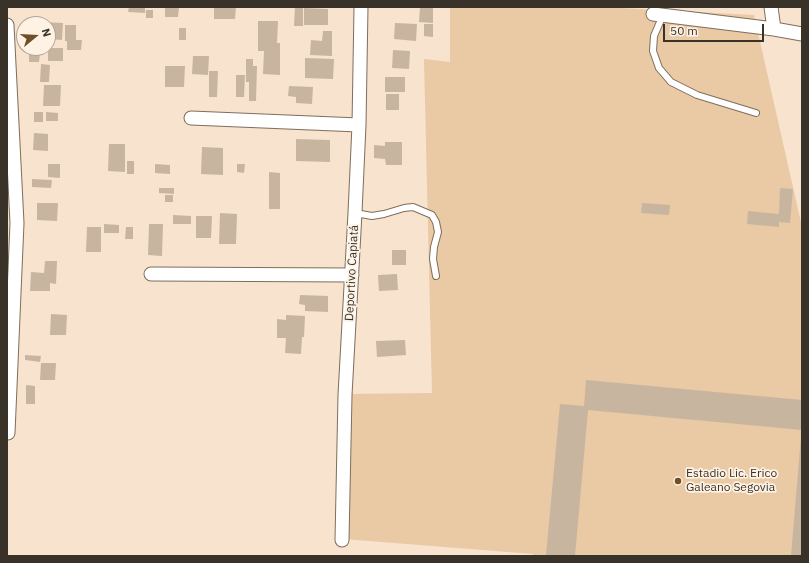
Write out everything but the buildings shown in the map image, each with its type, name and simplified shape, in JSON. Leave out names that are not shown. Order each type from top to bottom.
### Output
[{"type":"street","name":"Deportivo Capiatá","points":[[342,540],[345,395],[359,125],[361,7]]},
{"type":"street","points":[[771,7],[774,29]]},
{"type":"street","points":[[658,15],[774,29],[802,34]]},
{"type":"street","points":[[7,25],[17,223],[8,434]]},
{"type":"street","points":[[191,118],[359,125]]},
{"type":"street","points":[[151,274],[352,275]]},
{"type":"lane","points":[[658,15],[653,51],[659,68],[671,82],[697,95],[756,113]]},
{"type":"lane","points":[[355,213],[372,216],[413,207],[432,215],[436,222],[438,232],[434,247],[433,259],[436,276]]},
{"type":"shaded area","points":[[450,7],[601,7],[754,15],[802,227],[802,556],[533,556],[533,554],[344,539],[347,394],[432,393],[424,59],[450,62]]},
{"type":"place","name":"Estadio Lic. Erico Galeano Segovia","points":[[678,481]]}]
